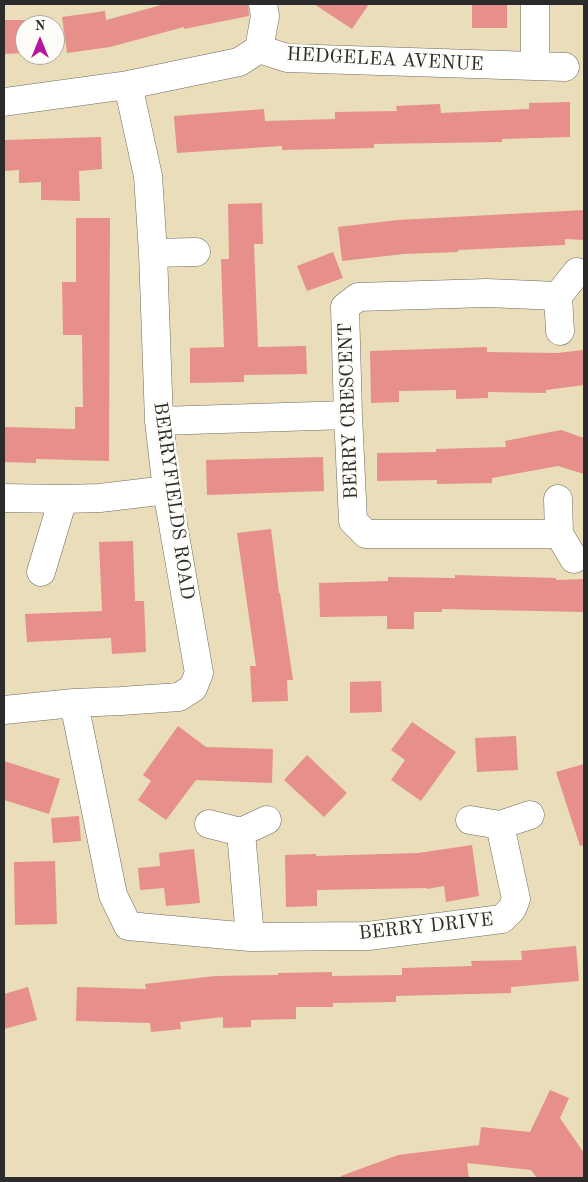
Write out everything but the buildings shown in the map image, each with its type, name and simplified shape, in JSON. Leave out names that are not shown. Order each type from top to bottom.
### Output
[{"type":"street","points":[[259,49],[265,16],[263,4]]},
{"type":"street","points":[[535,4],[535,66]]},
{"type":"street","name":"HEDGELEA AVENUE","points":[[4,102],[128,85],[239,62],[259,49],[288,58],[565,67]]},
{"type":"street","name":"BERRYFIELDS ROAD","points":[[74,702],[179,697],[193,688],[199,673],[158,421],[153,253],[148,176],[128,85]]},
{"type":"street","points":[[153,253],[196,252]]},
{"type":"street","points":[[560,331],[558,296],[577,272]]},
{"type":"street","name":"BERRY CRESCENT","points":[[558,296],[487,293],[358,296],[345,307],[353,520],[366,534],[560,534]]},
{"type":"street","points":[[158,421],[348,415]]},
{"type":"street","points":[[4,498],[100,498],[168,490]]},
{"type":"street","points":[[41,572],[63,499]]},
{"type":"street","points":[[558,499],[560,534],[574,558]]},
{"type":"street","points":[[4,710],[74,702]]},
{"type":"street","name":"BERRY DRIVE","points":[[74,702],[113,895],[128,926],[250,937],[368,936],[502,919],[512,909],[516,899],[500,825]]},
{"type":"street","points":[[470,820],[500,825],[530,815]]},
{"type":"street","points":[[209,824],[241,832],[267,820]]},
{"type":"street","points":[[241,832],[250,937]]}]
